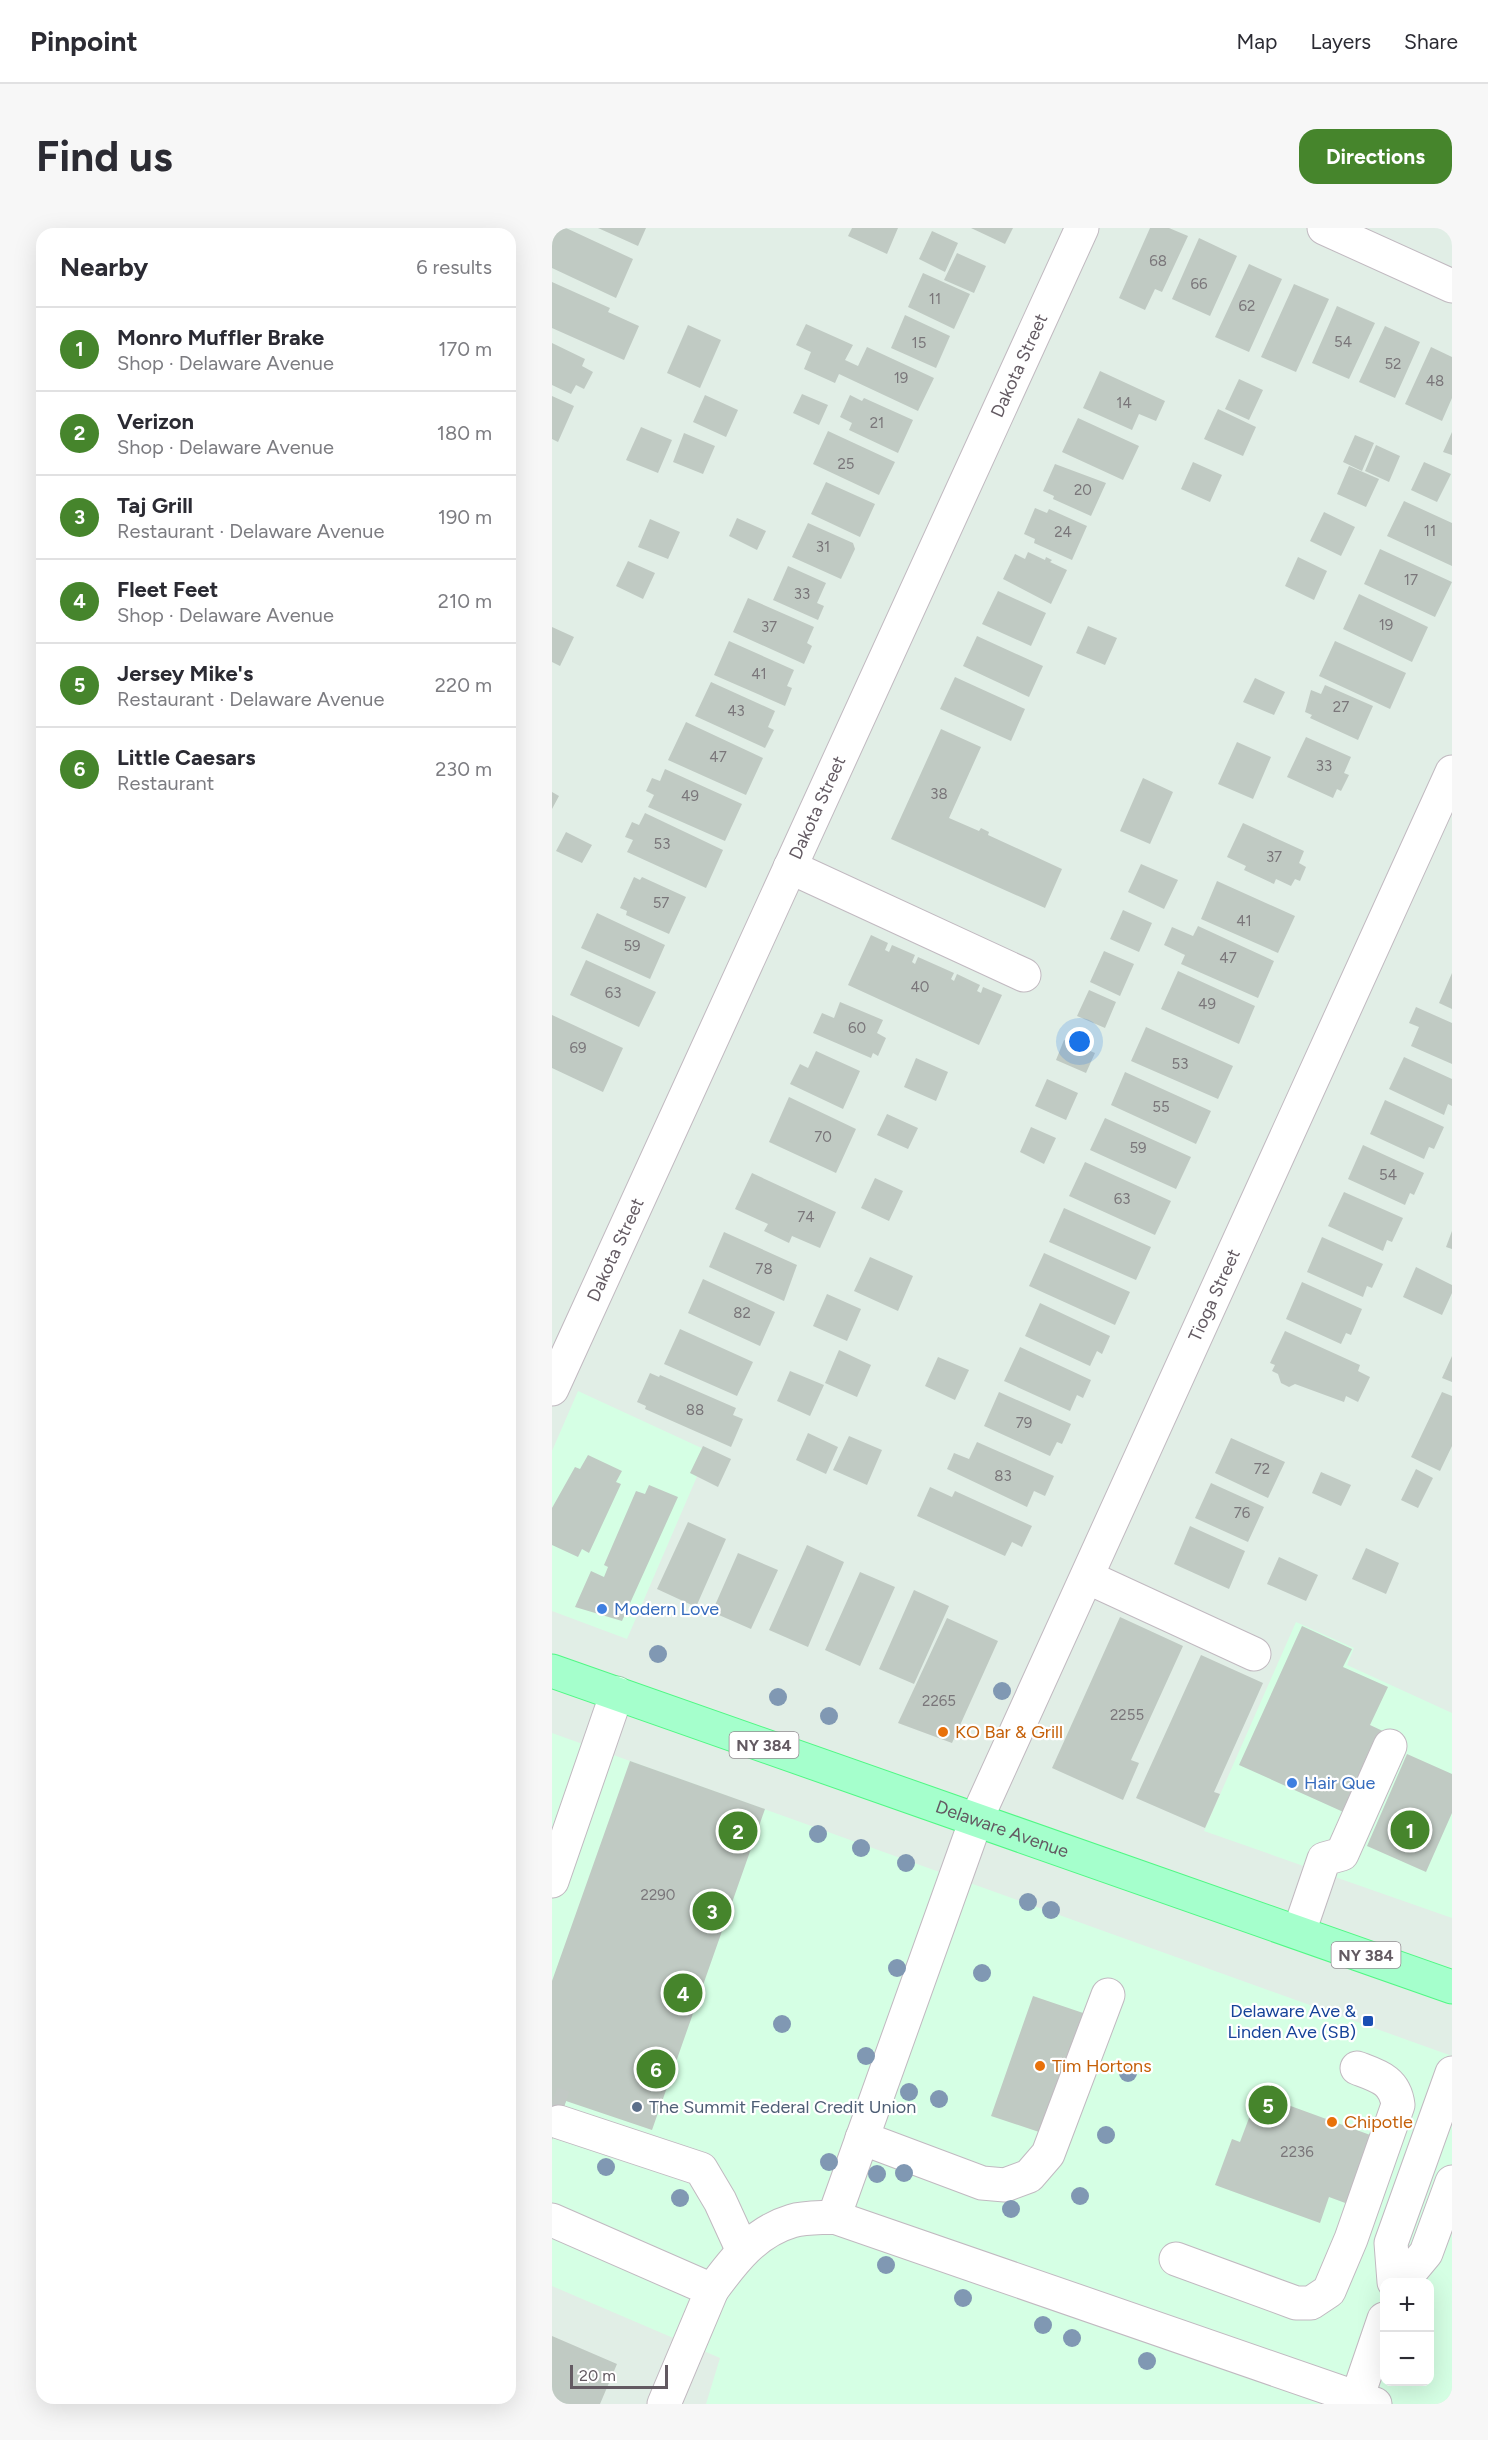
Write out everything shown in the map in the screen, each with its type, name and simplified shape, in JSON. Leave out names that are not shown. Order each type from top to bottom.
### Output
[{"type":"main road","name":"Delaware Avenue","points":[[552,1671],[1452,1987]]},
{"type":"street","name":"Dakota Street","points":[[552,1389],[1082,228]]},
{"type":"street","points":[[1324,228],[1452,286]]},
{"type":"street","name":"Tioga Street","points":[[834,2217],[976,1820],[1452,772]]},
{"type":"street","points":[[790,867],[1024,975]]},
{"type":"street","points":[[1087,1577],[1254,1654]]},
{"type":"street","points":[[552,1881],[617,1693]]},
{"type":"street","points":[[1299,1932],[1324,1859],[1342,1854],[1390,1746]]},
{"type":"street","points":[[862,2138],[982,2183],[1005,2185],[1029,2176],[1048,2154],[1108,1995]]},
{"type":"street","points":[[1176,2259],[1296,2303],[1311,2303],[1329,2290],[1351,2239],[1398,2105],[1397,2094],[1386,2080],[1357,2068]]},
{"type":"street","points":[[1394,2278],[1391,2243],[1452,2073]]},
{"type":"street","points":[[558,2124],[572,2110],[596,2135],[701,2169],[720,2200],[742,2249]]},
{"type":"street","points":[[1406,2278],[1426,2253],[1452,2182]]},
{"type":"street","points":[[664,2404],[712,2290],[742,2249],[766,2233],[793,2220],[834,2217],[1366,2401],[1381,2332]]},
{"type":"street","points":[[552,2220],[712,2290]]},
{"type":"shaded area","points":[[578,1391],[708,1451],[627,1639],[552,1611],[552,1451]]},
{"type":"shaded area","points":[[1296,1622],[1354,1648],[1347,1665],[1452,1713],[1452,1918],[1204,1831]]},
{"type":"shaded area","points":[[552,1733],[1452,2056],[1452,2404],[706,2404],[720,2358],[552,2286]]},
{"type":"building","points":[[552,228],[566,228],[633,259],[616,298],[552,268]]},
{"type":"building","points":[[598,228],[646,228],[638,246]]},
{"type":"building","points":[[852,228],[898,228],[887,254],[848,236]]},
{"type":"building","points":[[971,228],[1013,228],[1005,244]]},
{"type":"building","points":[[1150,228],[1169,228],[1188,236],[1162,292],[1155,289],[1145,310],[1119,298]]},
{"type":"building","points":[[932,231],[958,243],[945,272],[919,259]]},
{"type":"building","points":[[1199,238],[1237,256],[1210,316],[1172,299]]},
{"type":"building","points":[[957,253],[986,266],[974,293],[944,280]]},
{"type":"building","points":[[1249,264],[1282,279],[1249,352],[1215,337]]},
{"type":"building","points":[[923,273],[970,294],[954,329],[908,307]]},
{"type":"building","points":[[552,282],[610,308],[608,312],[639,326],[624,360],[552,328]]},
{"type":"building","points":[[1294,284],[1329,299],[1296,372],[1261,357]]},
{"type":"building","points":[[1337,306],[1375,323],[1349,379],[1312,363]]},
{"type":"building","points":[[905,315],[950,336],[936,368],[891,348]]},
{"type":"building","points":[[806,324],[853,345],[845,360],[858,366],[867,347],[934,378],[918,411],[839,374],[835,383],[804,369],[811,352],[796,345]]},
{"type":"building","points":[[688,325],[721,340],[700,388],[667,373]]},
{"type":"building","points":[[1385,326],[1420,342],[1395,398],[1359,382]]},
{"type":"building","points":[[552,343],[585,359],[582,366],[593,372],[584,389],[576,385],[571,394],[552,385]]},
{"type":"building","points":[[1431,347],[1452,357],[1452,398],[1442,421],[1405,404]]},
{"type":"building","points":[[1100,371],[1165,401],[1156,421],[1139,414],[1132,430],[1083,408]]},
{"type":"building","points":[[1239,379],[1263,390],[1249,420],[1225,409]]},
{"type":"building","points":[[802,394],[828,405],[819,425],[793,413]]},
{"type":"building","points":[[705,395],[738,410],[726,437],[693,422]]},
{"type":"building","points":[[850,395],[862,401],[864,398],[913,420],[898,453],[849,430],[852,423],[840,417]]},
{"type":"building","points":[[552,396],[574,406],[558,442],[552,439]]},
{"type":"building","points":[[1218,409],[1256,427],[1243,456],[1204,439]]},
{"type":"building","points":[[1078,418],[1139,446],[1123,480],[1062,452]]},
{"type":"building","points":[[641,427],[672,440],[658,473],[626,460]]},
{"type":"building","points":[[828,431],[895,462],[879,495],[813,464]]},
{"type":"building","points":[[1452,432],[1452,455],[1443,452]]},
{"type":"building","points":[[684,433],[715,446],[703,474],[673,462]]},
{"type":"building","points":[[1355,435],[1374,443],[1362,471],[1343,462]]},
{"type":"building","points":[[1376,445],[1400,456],[1389,482],[1365,471]]},
{"type":"building","points":[[1193,462],[1222,475],[1210,502],[1181,489]]},
{"type":"building","points":[[1424,462],[1451,474],[1437,502],[1411,490]]},
{"type":"building","points":[[1055,464],[1106,483],[1091,516],[1053,499],[1054,496],[1043,491]]},
{"type":"building","points":[[1349,466],[1379,479],[1366,507],[1337,494]]},
{"type":"building","points":[[826,482],[875,504],[860,537],[811,514]]},
{"type":"building","points":[[1404,501],[1452,523],[1452,566],[1387,536]]},
{"type":"building","points":[[1035,508],[1047,513],[1049,509],[1087,526],[1072,560],[1034,543],[1035,539],[1024,534]]},
{"type":"building","points":[[1324,512],[1355,527],[1341,556],[1310,541]]},
{"type":"building","points":[[737,518],[766,531],[757,550],[729,536]]},
{"type":"building","points":[[650,519],[680,532],[668,559],[638,547]]},
{"type":"building","points":[[808,523],[853,543],[855,549],[841,579],[792,557]]},
{"type":"building","points":[[1380,549],[1452,582],[1435,617],[1364,584]]},
{"type":"building","points":[[1028,552],[1045,560],[1046,557],[1052,560],[1050,562],[1067,570],[1051,604],[1003,579],[1015,554],[1025,559]]},
{"type":"building","points":[[1298,557],[1327,571],[1314,600],[1285,586]]},
{"type":"building","points":[[628,561],[655,573],[643,599],[616,586]]},
{"type":"building","points":[[788,566],[826,583],[817,603],[824,606],[818,620],[773,600]]},
{"type":"building","points":[[998,591],[1046,613],[1031,646],[982,624]]},
{"type":"building","points":[[1359,594],[1428,627],[1412,662],[1343,629]]},
{"type":"building","points":[[748,598],[814,627],[807,643],[812,646],[804,664],[733,632]]},
{"type":"building","points":[[1088,626],[1117,638],[1105,665],[1076,653]]},
{"type":"building","points":[[552,627],[574,637],[560,666],[552,662]]},
{"type":"building","points":[[977,636],[1043,666],[1029,697],[963,666]]},
{"type":"building","points":[[729,641],[794,670],[787,686],[792,688],[785,706],[714,675]]},
{"type":"building","points":[[1335,641],[1406,673],[1390,709],[1319,676]]},
{"type":"building","points":[[955,677],[1025,709],[1011,741],[940,709]]},
{"type":"building","points":[[1255,678],[1285,692],[1274,715],[1243,702]]},
{"type":"building","points":[[711,682],[775,711],[768,727],[774,730],[765,748],[695,716]]},
{"type":"building","points":[[1325,685],[1373,706],[1358,740],[1310,718],[1312,715],[1305,712],[1311,690],[1321,694]]},
{"type":"building","points":[[686,722],[763,758],[746,795],[668,760]]},
{"type":"building","points":[[941,729],[981,747],[949,818],[979,831],[981,828],[989,832],[988,835],[1062,869],[1045,908],[891,839]]},
{"type":"building","points":[[1306,737],[1351,757],[1344,773],[1349,775],[1341,791],[1337,789],[1333,798],[1287,777]]},
{"type":"building","points":[[1237,742],[1271,757],[1253,799],[1218,784]]},
{"type":"building","points":[[665,769],[742,804],[725,841],[648,807],[654,795],[646,791],[652,778],[660,781]]},
{"type":"building","points":[[1143,778],[1173,792],[1150,844],[1120,831]]},
{"type":"building","points":[[552,792],[559,796],[552,809]]},
{"type":"building","points":[[645,813],[723,850],[706,888],[627,852],[633,840],[625,837],[632,822],[639,825]]},
{"type":"building","points":[[1243,823],[1304,851],[1299,863],[1306,867],[1300,881],[1295,879],[1291,886],[1276,879],[1274,884],[1244,870],[1246,866],[1227,857]]},
{"type":"building","points":[[566,832],[592,845],[582,863],[556,851]]},
{"type":"building","points":[[1141,864],[1178,880],[1164,909],[1128,892]]},
{"type":"building","points":[[634,877],[640,880],[642,877],[686,897],[669,934],[626,915],[627,911],[620,908]]},
{"type":"building","points":[[1217,881],[1295,916],[1278,953],[1201,919]]},
{"type":"building","points":[[1123,910],[1152,923],[1139,952],[1110,939]]},
{"type":"building","points":[[597,913],[665,945],[650,979],[581,948]]},
{"type":"building","points":[[1198,926],[1274,961],[1258,998],[1181,964],[1185,955],[1164,945],[1172,927],[1193,936]]},
{"type":"building","points":[[871,935],[888,943],[885,950],[889,952],[892,945],[915,955],[912,962],[915,964],[918,957],[954,973],[951,979],[954,981],[957,974],[980,985],[977,991],[981,993],[983,987],[1002,995],[979,1045],[848,985]]},
{"type":"building","points":[[1104,951],[1134,964],[1120,996],[1090,982]]},
{"type":"building","points":[[586,960],[656,992],[639,1027],[570,995]]},
{"type":"building","points":[[1178,971],[1255,1006],[1239,1044],[1161,1009]]},
{"type":"building","points":[[1452,973],[1452,1009],[1439,1003]]},
{"type":"building","points":[[1089,990],[1116,1002],[1105,1028],[1077,1016]]},
{"type":"building","points":[[840,1002],[883,1020],[877,1033],[886,1038],[878,1056],[873,1053],[871,1058],[813,1033],[822,1013],[834,1018]]},
{"type":"building","points":[[1416,1007],[1452,1023],[1452,1064],[1411,1046],[1419,1027],[1409,1023]]},
{"type":"building","points":[[552,1015],[623,1048],[603,1092],[552,1068]]},
{"type":"building","points":[[1146,1027],[1233,1066],[1218,1099],[1131,1061]]},
{"type":"building","points":[[1064,1040],[1095,1053],[1086,1073],[1056,1060]]},
{"type":"building","points":[[816,1051],[860,1071],[843,1109],[790,1084],[800,1064],[808,1068]]},
{"type":"building","points":[[1404,1057],[1452,1079],[1452,1106],[1448,1104],[1444,1115],[1389,1089]]},
{"type":"building","points":[[916,1058],[948,1072],[936,1101],[904,1087]]},
{"type":"building","points":[[1125,1072],[1211,1111],[1196,1144],[1111,1105]]},
{"type":"building","points":[[1047,1079],[1078,1093],[1066,1120],[1035,1106]]},
{"type":"building","points":[[789,1097],[856,1129],[836,1173],[769,1142]]},
{"type":"building","points":[[1385,1100],[1444,1127],[1434,1149],[1429,1147],[1424,1159],[1370,1134]]},
{"type":"building","points":[[887,1114],[918,1128],[908,1149],[877,1135]]},
{"type":"building","points":[[1105,1118],[1191,1157],[1176,1189],[1090,1150]]},
{"type":"building","points":[[1031,1127],[1056,1138],[1044,1164],[1020,1152]]},
{"type":"building","points":[[1363,1145],[1424,1173],[1414,1195],[1410,1193],[1405,1205],[1348,1179]]},
{"type":"building","points":[[1085,1162],[1171,1201],[1155,1235],[1069,1196]]},
{"type":"building","points":[[752,1173],[836,1212],[820,1248],[792,1236],[789,1243],[764,1231],[768,1224],[735,1209]]},
{"type":"building","points":[[875,1178],[903,1191],[889,1221],[861,1208]]},
{"type":"building","points":[[1344,1192],[1403,1218],[1392,1242],[1387,1240],[1383,1251],[1328,1226]]},
{"type":"building","points":[[1064,1208],[1151,1247],[1136,1280],[1049,1242]]},
{"type":"building","points":[[1452,1231],[1452,1249],[1446,1247]]},
{"type":"building","points":[[724,1232],[797,1265],[784,1301],[709,1267]]},
{"type":"building","points":[[1322,1237],[1383,1264],[1372,1288],[1367,1286],[1363,1297],[1307,1272]]},
{"type":"building","points":[[1044,1253],[1130,1292],[1115,1325],[1029,1286]]},
{"type":"building","points":[[870,1257],[913,1276],[898,1311],[854,1291]]},
{"type":"building","points":[[1416,1267],[1452,1285],[1452,1293],[1442,1315],[1403,1297]]},
{"type":"building","points":[[703,1279],[775,1312],[760,1346],[688,1313]]},
{"type":"building","points":[[1302,1282],[1362,1309],[1351,1335],[1346,1333],[1341,1344],[1286,1319]]},
{"type":"building","points":[[827,1294],[861,1309],[847,1341],[813,1326]]},
{"type":"building","points":[[1040,1303],[1110,1336],[1102,1354],[1097,1351],[1090,1366],[1025,1336]]},
{"type":"building","points":[[680,1329],[753,1362],[737,1396],[664,1364]]},
{"type":"building","points":[[1285,1331],[1360,1365],[1358,1371],[1370,1377],[1358,1402],[1346,1396],[1344,1402],[1295,1384],[1289,1387],[1281,1383],[1278,1374],[1272,1371],[1275,1365],[1270,1363]]},
{"type":"building","points":[[1020,1347],[1091,1380],[1083,1398],[1077,1395],[1070,1411],[1004,1381]]},
{"type":"building","points":[[839,1350],[871,1365],[857,1397],[825,1383]]},
{"type":"building","points":[[1452,1356],[1452,1382],[1442,1378]]},
{"type":"building","points":[[938,1357],[969,1370],[955,1400],[925,1386]]},
{"type":"building","points":[[790,1371],[824,1385],[810,1416],[777,1401]]},
{"type":"building","points":[[650,1373],[659,1377],[660,1375],[736,1408],[733,1415],[743,1419],[731,1447],[645,1409],[646,1406],[637,1402]]},
{"type":"building","points":[[999,1392],[1071,1424],[1062,1444],[1057,1442],[1050,1456],[984,1426]]},
{"type":"building","points":[[1442,1392],[1452,1396],[1452,1446],[1440,1471],[1411,1457]]},
{"type":"building","points":[[808,1433],[838,1447],[826,1474],[796,1460]]},
{"type":"building","points":[[849,1436],[882,1450],[867,1485],[833,1470]]},
{"type":"building","points":[[1231,1438],[1285,1462],[1268,1498],[1215,1473]]},
{"type":"building","points":[[977,1442],[1054,1476],[1045,1496],[1034,1491],[1027,1507],[947,1469],[954,1453],[969,1459]]},
{"type":"building","points":[[703,1446],[731,1459],[718,1487],[690,1473]]},
{"type":"building","points":[[588,1455],[622,1471],[616,1482],[621,1484],[589,1553],[582,1549],[578,1557],[552,1545],[552,1508],[575,1467],[580,1469]]},
{"type":"building","points":[[1416,1469],[1433,1478],[1418,1508],[1401,1500]]},
{"type":"building","points":[[1321,1472],[1351,1485],[1341,1506],[1312,1493]]},
{"type":"building","points":[[1211,1483],[1264,1507],[1248,1542],[1195,1518]]},
{"type":"building","points":[[649,1485],[678,1497],[622,1621],[575,1607],[591,1571],[604,1577],[608,1567],[604,1565],[636,1491],[645,1494]]},
{"type":"building","points":[[930,1487],[952,1497],[955,1491],[1032,1526],[1022,1547],[1012,1542],[1005,1556],[917,1516]]},
{"type":"building","points":[[688,1522],[726,1539],[696,1607],[657,1589]]},
{"type":"building","points":[[1190,1526],[1245,1551],[1229,1589],[1174,1564]]},
{"type":"building","points":[[807,1545],[844,1562],[808,1647],[769,1630]]},
{"type":"building","points":[[1366,1548],[1399,1563],[1386,1594],[1352,1579]]},
{"type":"building","points":[[738,1553],[778,1570],[751,1629],[712,1612]]},
{"type":"building","points":[[1279,1557],[1318,1575],[1306,1601],[1267,1584]]},
{"type":"building","points":[[860,1572],[895,1587],[860,1666],[825,1650]]},
{"type":"building","points":[[914,1590],[949,1606],[914,1684],[879,1669]]},
{"type":"building","points":[[1120,1617],[1183,1646],[1131,1760],[1139,1763],[1123,1800],[1052,1768]]},
{"type":"building","points":[[947,1618],[998,1641],[952,1743],[898,1723]]},
{"type":"building","points":[[1302,1626],[1352,1649],[1343,1667],[1388,1687],[1370,1725],[1387,1733],[1350,1815],[1239,1765]]},
{"type":"building","points":[[1201,1655],[1263,1683],[1214,1792],[1220,1794],[1205,1828],[1136,1798]]},
{"type":"building","points":[[1407,1754],[1452,1774],[1452,1813],[1426,1872],[1367,1846]]},
{"type":"building","points":[[630,1761],[765,1809],[652,2130],[566,2101],[552,2140],[552,1981]]},
{"type":"building","name":"Tim Hortons","points":[[1033,1996],[1089,2015],[1048,2135],[991,2116]]},
{"type":"building","points":[[1258,2094],[1373,2136],[1348,2204],[1329,2197],[1320,2223],[1215,2185],[1232,2139],[1240,2142]]},
{"type":"building","points":[[552,2336],[617,2364],[600,2404],[552,2404]]},
{"type":"tunnel","points":[[552,2103],[564,2107]]},
{"type":"place","name":"Modern Love","points":[[602,1609]]},
{"type":"place","name":"KO Bar & Grill","points":[[943,1732]]},
{"type":"place","name":"Hair Que","points":[[1292,1783]]},
{"type":"place","name":"Monro Muffler Brake","points":[[1410,1830]]},
{"type":"place","name":"Verizon","points":[[738,1831]]},
{"type":"place","name":"Taj Grill","points":[[712,1911]]},
{"type":"place","name":"Fleet Feet","points":[[683,1993]]},
{"type":"place","name":"Delaware Ave & Linden Ave (SB)","points":[[1368,2021]]},
{"type":"place","name":"Tim Hortons","points":[[1040,2066]]},
{"type":"place","name":"Little Caesars","points":[[656,2069]]},
{"type":"place","name":"Jersey Mike's","points":[[1268,2105]]},
{"type":"place","name":"The Summit Federal Credit Union","points":[[637,2107]]},
{"type":"place","name":"Chipotle","points":[[1332,2122]]}]
